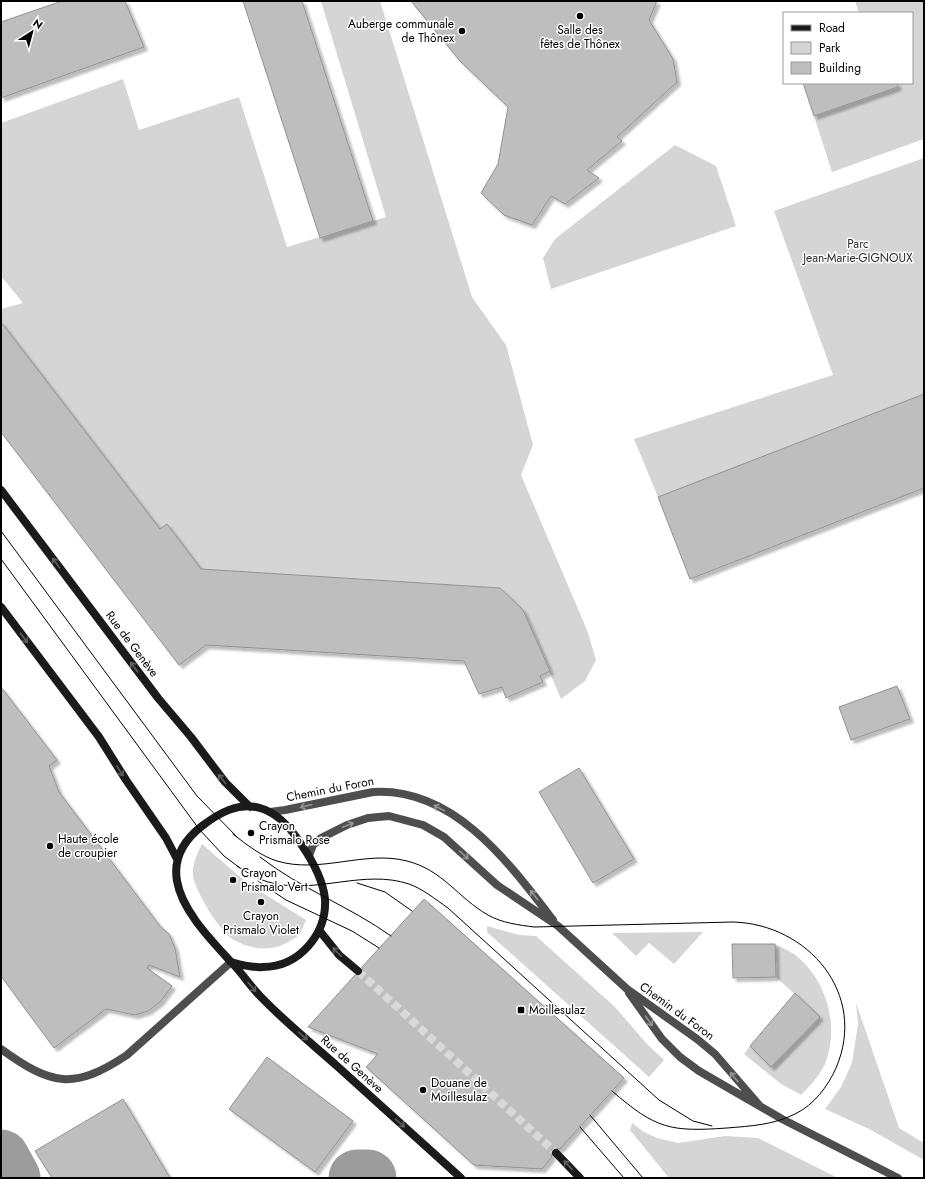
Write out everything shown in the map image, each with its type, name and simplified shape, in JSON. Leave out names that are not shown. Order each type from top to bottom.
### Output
[{"type":"main road","name":"Rue de Genève","points":[[1,490],[158,698],[191,737],[225,782],[250,806]]},
{"type":"main road","name":"Rue de Genève","points":[[1,606],[99,737],[126,780],[166,838],[177,859]]},
{"type":"main road","name":"Rue de Genève","points":[[231,962],[263,968],[277,966],[303,953],[319,930],[323,918],[325,897],[322,884],[309,856],[295,835],[270,812],[250,806],[232,808],[207,822],[189,837],[182,847],[177,859],[177,883],[184,900],[217,948],[274,1010],[461,1178]]},
{"type":"main road","points":[[319,930],[334,950],[358,971]]},
{"type":"main road","points":[[556,1153],[580,1178]]},
{"type":"street","name":"Chemin du Foron","points":[[270,812],[385,791],[404,794],[424,800],[458,818],[481,836],[515,871],[558,926]]},
{"type":"street","name":"Chemin du Foron","points":[[309,856],[313,845],[321,838],[347,825],[368,818],[389,816],[423,825],[444,837],[496,885],[558,926],[627,989],[681,1026],[706,1046],[760,1106]]},
{"type":"street","points":[[1,1049],[21,1064],[54,1079],[79,1079],[92,1075],[109,1067],[126,1055],[231,962]]},
{"type":"street","name":"Chemin du Foron","points":[[627,989],[662,1039],[680,1057],[699,1071],[826,1142],[898,1178]]},
{"type":"green space","points":[[321,1],[380,1],[472,297],[506,345],[533,445],[521,475],[587,630],[596,660],[585,681],[561,699],[523,610],[500,588],[201,569],[167,524],[160,529],[1,322],[1,309],[23,303],[1,276],[1,123],[123,79],[139,130],[239,97],[287,247],[386,217]]},
{"type":"green space","points":[[855,1],[924,1],[924,139],[832,172],[814,116],[886,91],[884,84],[913,84],[913,12],[859,12]]},
{"type":"green space","points":[[675,145],[716,166],[736,226],[551,289],[543,258],[555,239]]},
{"type":"green space","name":"Parc Jean-Marie-GIGNOUX","points":[[924,158],[924,394],[658,497],[634,439],[833,375],[774,211]]},
{"type":"green space","points":[[202,844],[247,883],[306,920],[300,934],[283,945],[270,948],[255,948],[248,946],[228,936],[209,911],[193,876],[194,864]]},
{"type":"green space","points":[[487,926],[519,935],[536,936],[615,1007],[647,1044],[664,1060],[649,1077],[487,932]]},
{"type":"green space","points":[[703,932],[674,964],[649,943],[636,956],[612,933]]},
{"type":"green space","points":[[775,944],[794,954],[805,964],[815,976],[828,1004],[831,1034],[825,1064],[814,1081],[801,1095],[781,1084],[744,1054],[750,1046],[772,1067],[820,1017],[776,977]]},
{"type":"green space","points":[[856,1003],[899,1128],[924,1143],[924,1160],[869,1129],[825,1109],[841,1087],[852,1063],[858,1024]]},
{"type":"green space","points":[[632,1123],[644,1132],[657,1138],[678,1143],[725,1136],[758,1138],[838,1178],[669,1178],[630,1130]]},
{"type":"building","points":[[62,1],[125,1],[144,47],[1,98],[1,22]]},
{"type":"building","points":[[243,1],[302,1],[373,221],[320,238]]},
{"type":"building","points":[[411,1],[657,1],[649,20],[673,59],[677,82],[617,137],[622,141],[587,170],[599,178],[565,204],[551,196],[532,225],[504,215],[481,193],[498,164],[508,107],[459,60]]},
{"type":"building","points":[[803,84],[897,84],[898,87],[814,116]]},
{"type":"building","points":[[1,322],[160,529],[167,524],[201,569],[500,588],[523,610],[550,671],[540,676],[543,682],[506,698],[502,687],[479,694],[464,661],[206,645],[179,665],[1,432]]},
{"type":"building","points":[[924,394],[924,488],[690,579],[658,497]]},
{"type":"building","points":[[897,686],[910,719],[851,740],[839,707]]},
{"type":"building","name":"Haute école de croupier","points":[[1,687],[57,760],[49,766],[59,792],[160,926],[169,934],[175,948],[180,977],[149,965],[147,968],[172,986],[160,1002],[148,1011],[135,1015],[106,1009],[54,1048],[1,976]]},
{"type":"building","points":[[579,768],[634,859],[593,883],[539,792]]},
{"type":"building","points":[[424,899],[624,1078],[560,1149],[552,1149],[552,1157],[542,1169],[474,1165],[366,1067],[378,1054],[308,1027],[355,975],[362,975],[362,967]]},
{"type":"building","points":[[732,944],[775,944],[776,977],[733,978]]},
{"type":"building","points":[[795,993],[820,1017],[771,1067],[750,1046]]},
{"type":"building","points":[[267,1057],[353,1121],[315,1172],[229,1109]]},
{"type":"building","points":[[123,1099],[170,1178],[52,1178],[35,1151]]},
{"type":"waterway","points":[[1,1158],[12,1178]]},
{"type":"waterway","points":[[357,1178],[368,1178]]},
{"type":"tunnel","points":[[358,971],[556,1153]]},
{"type":"tram line","points":[[1,531],[197,796],[238,838]]},
{"type":"tram line","points":[[1,559],[199,829],[224,856],[240,868]]},
{"type":"tram line","points":[[233,834],[265,856],[277,861],[293,864],[310,865],[375,858],[391,858],[420,865],[441,878],[477,908],[488,915],[505,922],[534,927],[733,922],[760,926],[785,935],[807,950],[825,968],[837,990],[844,1014],[844,1041],[836,1068],[829,1082],[820,1094],[808,1106],[787,1118],[753,1126],[707,1129],[677,1128],[653,1120],[627,1104],[612,1091]]},
{"type":"tram line","points":[[260,857],[292,879],[375,925],[391,936]]},
{"type":"tram line","points":[[237,866],[249,874],[263,880],[289,886],[306,886],[375,879],[392,880],[409,884],[429,894],[448,908],[659,1100],[693,1121],[712,1126]]},
{"type":"tram line","points":[[258,881],[286,900],[352,931],[379,948]]},
{"type":"tram line","points":[[357,883],[385,892],[412,911]]},
{"type":"tram line","points":[[590,1115],[643,1178]]},
{"type":"tram line","points":[[580,1127],[624,1178]]},
{"type":"place","name":"Salle des fêtes de Thônex","points":[[580,16]]},
{"type":"place","name":"Auberge communale de Thônex","points":[[462,31]]},
{"type":"place","name":"Crayon Prismalo Rose","points":[[251,833]]},
{"type":"place","name":"Haute école de croupier","points":[[50,846]]},
{"type":"place","name":"Crayon Prismalo Vert","points":[[233,880]]},
{"type":"place","name":"Crayon Prismalo Violet","points":[[261,902]]},
{"type":"place","name":"Moillesulaz","points":[[521,1010]]},
{"type":"place","name":"Douane de Moillesulaz","points":[[423,1090]]}]
